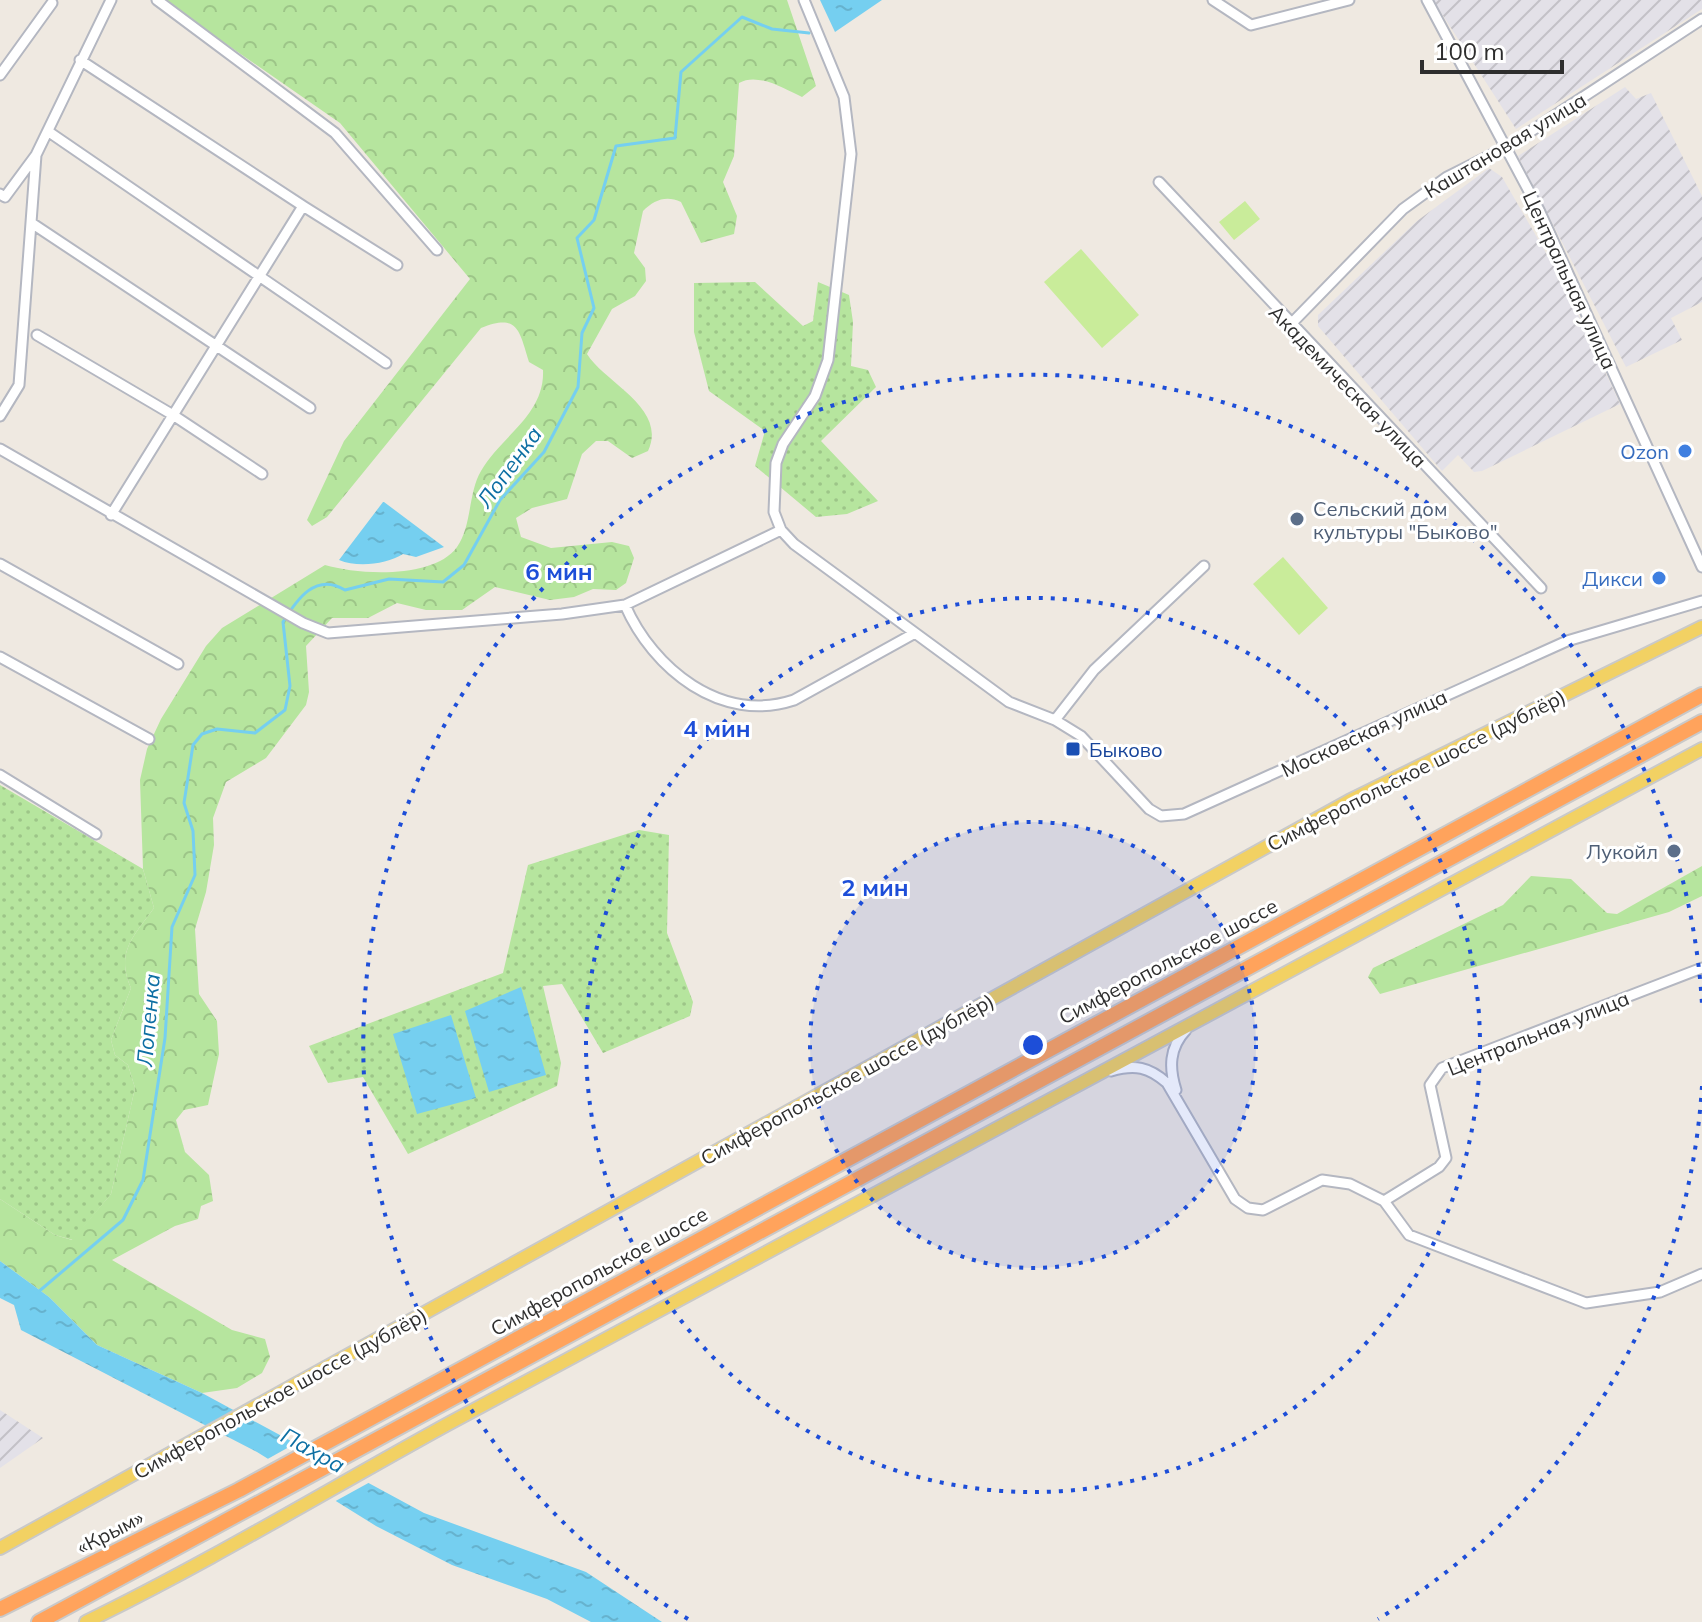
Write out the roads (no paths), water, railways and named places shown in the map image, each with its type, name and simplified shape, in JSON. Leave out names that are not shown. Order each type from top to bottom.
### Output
[{"type":"highway","name":"Симферопольское шоссе","points":[[239,1490],[1702,695]]},
{"type":"highway","name":"Симферопольское шоссе","points":[[39,1622],[1702,722]]},
{"type":"highway","name":"«Крым»","points":[[0,1609],[239,1490]]},
{"type":"main road","name":"Симферопольское шоссе (дублёр)","points":[[0,1548],[1349,801],[1702,627]]},
{"type":"main road","points":[[86,1622],[210,1560],[282,1515],[446,1425],[1197,1018],[1702,749]]},
{"type":"street","points":[[2,199],[36,155],[49,132],[80,60],[111,0]]},
{"type":"street","points":[[157,0],[335,133],[437,250]]},
{"type":"street","points":[[0,449],[303,623],[328,633],[562,614],[625,605],[781,530],[774,512],[776,463],[783,444],[815,396],[828,360],[851,154],[844,97],[804,0]]},
{"type":"street","points":[[1213,0],[1251,25],[1349,0]]},
{"type":"street","name":"Центральная улица","points":[[1427,0],[1507,147],[1702,567]]},
{"type":"street","points":[[0,75],[52,3]]},
{"type":"street","name":"Каштановая улица","points":[[1290,325],[1403,209],[1447,177],[1507,147],[1702,19]]},
{"type":"street","points":[[80,60],[397,265]]},
{"type":"street","points":[[49,132],[386,363]]},
{"type":"street","points":[[0,416],[19,385],[36,155]]},
{"type":"street","name":"Академическая улица","points":[[1159,182],[1290,325],[1541,588]]},
{"type":"street","points":[[111,515],[303,206]]},
{"type":"street","points":[[33,224],[310,408]]},
{"type":"street","points":[[37,335],[173,415],[262,474]]},
{"type":"street","name":"Московская улица","points":[[781,530],[1009,702],[1055,720],[1081,736],[1149,809],[1173,817],[1229,796],[1567,641],[1702,601]]},
{"type":"street","points":[[0,564],[178,664]]},
{"type":"street","points":[[1055,720],[1094,670],[1204,566]]},
{"type":"street","points":[[625,605],[639,636],[669,669],[704,694],[754,706],[773,707],[794,700],[915,633]]},
{"type":"street","points":[[0,657],[149,739]]},
{"type":"street","points":[[0,775],[96,834]]},
{"type":"street","name":"Центральная улица","points":[[1384,1201],[1439,1167],[1446,1158],[1430,1085],[1442,1068],[1702,968]]},
{"type":"street","points":[[1180,1101],[1170,1065],[1172,1050],[1197,1018]]},
{"type":"street","points":[[1096,1075],[1139,1066],[1154,1072],[1180,1101],[1235,1199],[1248,1208],[1263,1210],[1322,1180],[1350,1184],[1384,1201],[1409,1235],[1586,1303],[1660,1292],[1702,1274]]},
{"type":"water","points":[[820,0],[882,0],[835,32]]},
{"type":"water","points":[[383,502],[444,547],[416,557],[403,554],[372,564],[339,560]]},
{"type":"water","points":[[521,987],[546,1075],[489,1092],[465,1011]]},
{"type":"water","points":[[451,1015],[476,1098],[417,1114],[393,1034]]},
{"type":"water","points":[[0,1261],[49,1297],[97,1345],[202,1393],[424,1513],[586,1572],[662,1622],[591,1622],[547,1599],[452,1565],[376,1526],[257,1452],[21,1330],[14,1305],[0,1298]]},
{"type":"waterway","name":"Лопенка","points":[[37,1293],[123,1220],[143,1180],[165,1038],[172,927],[195,875],[193,831],[184,803],[193,745],[202,734],[217,729],[255,733],[285,710],[290,686],[283,622],[308,591],[325,584],[345,590],[389,579],[443,582],[464,565],[500,500],[544,452],[578,387],[582,333],[594,308],[577,238],[594,220],[616,146],[675,138],[681,72],[742,17],[772,29],[809,33]]},
{"type":"place","name":"Ozon","points":[[1685,451]]},
{"type":"place","name":"Сельский дом культуры \"Быково\"","points":[[1297,519]]},
{"type":"place","name":"Дикси","points":[[1659,578]]},
{"type":"place","name":"Быково","points":[[1073,749]]},
{"type":"place","name":"Лукойл","points":[[1674,851]]},
{"type":"water label","name":"Пахра","points":[[313,1450]]}]
